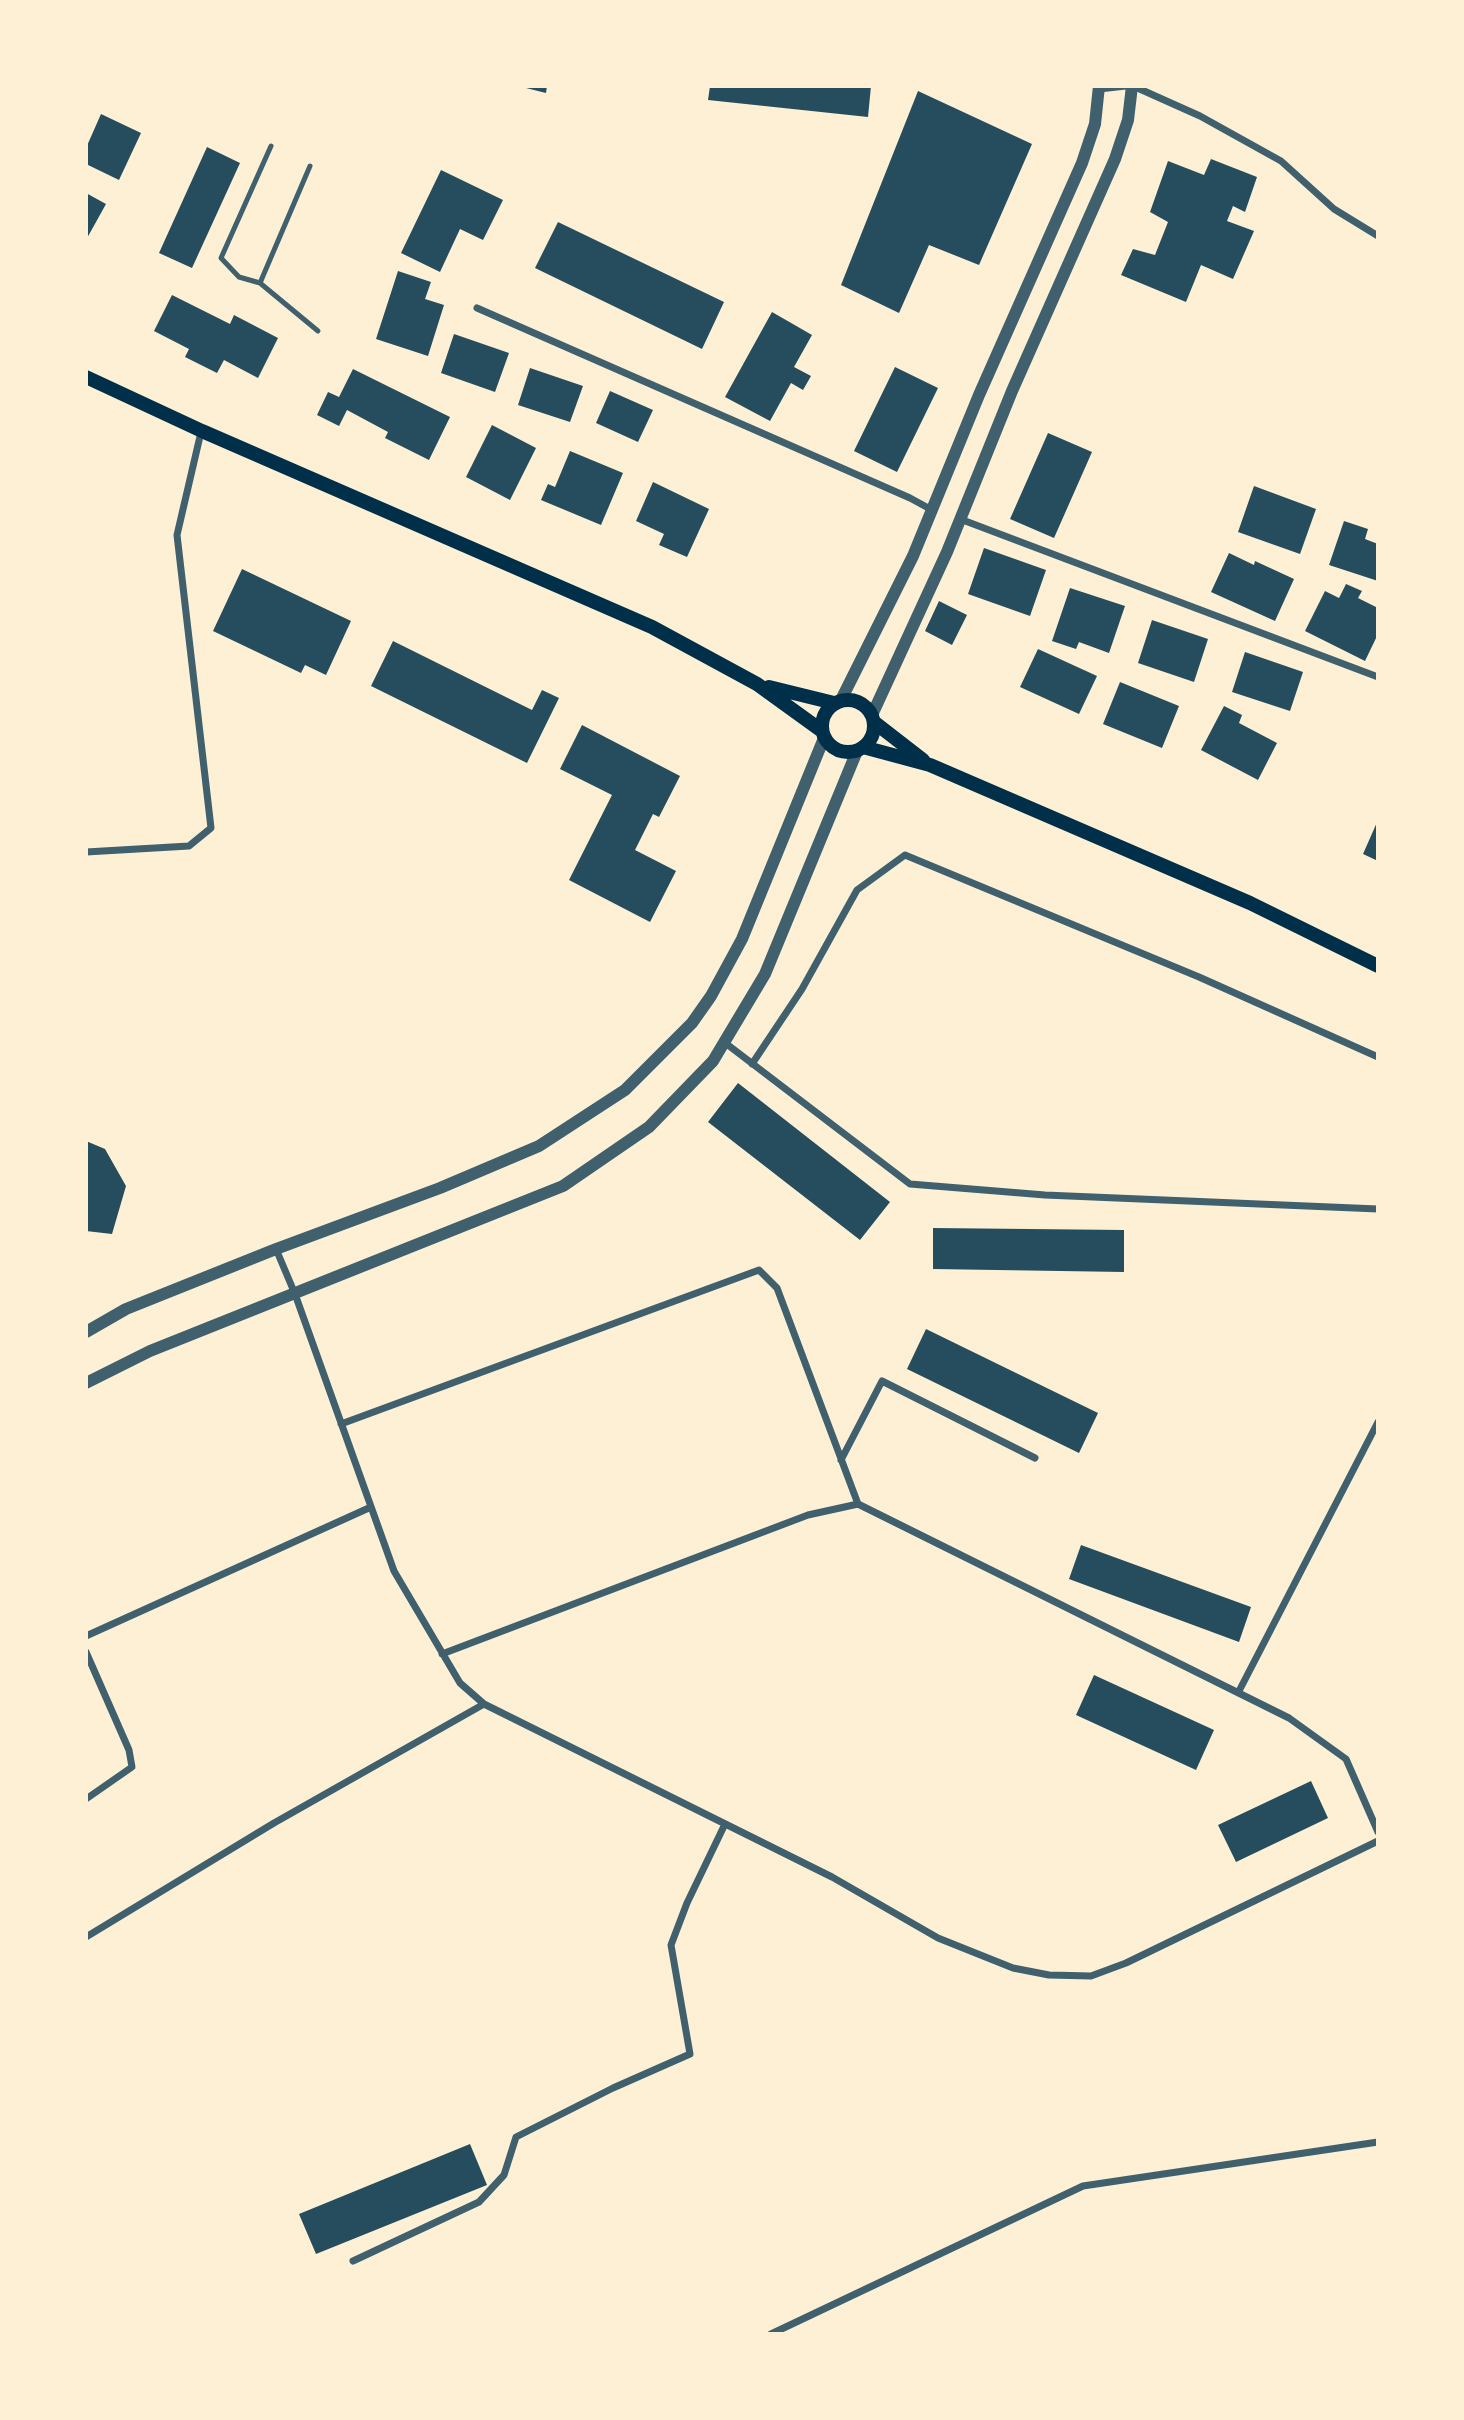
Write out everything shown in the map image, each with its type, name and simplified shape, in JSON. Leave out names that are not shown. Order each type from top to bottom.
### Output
[{"type":"main road","points":[[86,377],[202,431],[652,627],[757,684],[823,735],[838,750],[860,749],[930,765],[1250,903],[1378,966]]},
{"type":"main road","points":[[757,684],[837,701],[859,702],[873,718],[930,765]]},
{"type":"main road","points":[[823,735],[824,715],[837,701]]},
{"type":"main road","points":[[860,749],[872,736],[873,718]]},
{"type":"street","points":[[837,701],[913,556],[979,395],[1082,163],[1095,124],[1099,87],[1126,86]]},
{"type":"street","points":[[873,718],[960,519],[1012,391],[1115,159],[1128,120],[1133,86],[1200,116],[1281,161],[1334,209],[1378,236]]},
{"type":"street","points":[[477,308],[898,492],[932,510]]},
{"type":"street","points":[[86,852],[189,846],[211,828],[177,535],[202,431]]},
{"type":"street","points":[[960,519],[1378,677]]},
{"type":"street","points":[[86,1332],[126,1309],[440,1188],[539,1146],[625,1090],[692,1023],[711,996],[742,939],[823,735]]},
{"type":"street","points":[[86,1382],[150,1351],[563,1186],[649,1127],[713,1061],[765,974],[860,749]]},
{"type":"street","points":[[752,1064],[802,989],[857,890],[905,855],[1199,977],[1378,1057]]},
{"type":"street","points":[[724,1042],[910,1184],[1045,1195],[1378,1209]]},
{"type":"street","points":[[276,1249],[295,1294],[394,1571],[460,1683],[485,1704],[832,1877],[938,1938],[1013,1968],[1049,1975],[1091,1976],[1126,1963],[1378,1841]]},
{"type":"street","points":[[341,1424],[759,1270],[776,1288],[858,1504]]},
{"type":"street","points":[[841,1460],[882,1381],[1035,1458]]},
{"type":"street","points":[[1238,1693],[1378,1422]]},
{"type":"street","points":[[442,1654],[808,1515],[858,1504],[1289,1718],[1346,1759],[1378,1832]]},
{"type":"street","points":[[86,1636],[371,1507]]},
{"type":"street","points":[[86,1652],[129,1750],[132,1768],[86,1799]]},
{"type":"street","points":[[86,1937],[274,1823],[485,1704]]},
{"type":"street","points":[[353,2261],[479,2202],[504,2175],[516,2137],[613,2088],[690,2054],[671,1945],[687,1903],[725,1824]]},
{"type":"street","points":[[771,2334],[1083,2186],[1378,2142]]},
{"type":"lane","points":[[271,146],[221,258],[239,277],[260,283],[318,331]]},
{"type":"lane","points":[[260,283],[310,166]]},
{"type":"building","points":[[518,86],[547,86],[546,93]]},
{"type":"building","points":[[710,86],[871,86],[868,117],[708,100]]},
{"type":"building","points":[[918,91],[1032,144],[979,265],[929,245],[899,313],[841,285]]},
{"type":"building","points":[[101,114],[141,133],[119,180],[86,164],[86,148]]},
{"type":"building","points":[[207,147],[240,163],[192,268],[159,253]]},
{"type":"building","points":[[1211,159],[1257,177],[1245,212],[1233,206],[1227,221],[1254,231],[1233,279],[1201,265],[1186,302],[1121,275],[1133,249],[1155,255],[1168,222],[1150,212],[1168,161],[1204,175]]},
{"type":"building","points":[[441,170],[503,200],[483,240],[460,229],[440,272],[401,253]]},
{"type":"building","points":[[86,193],[106,204],[86,240]]},
{"type":"building","points":[[558,222],[724,302],[702,349],[535,268]]},
{"type":"building","points":[[398,271],[431,282],[425,299],[444,305],[428,356],[376,339]]},
{"type":"building","points":[[172,295],[230,324],[234,315],[278,338],[258,378],[224,360],[217,373],[185,357],[189,349],[154,331]]},
{"type":"building","points":[[772,312],[812,335],[794,367],[811,376],[803,390],[791,383],[770,421],[725,397]]},
{"type":"building","points":[[454,334],[509,353],[495,392],[441,373]]},
{"type":"building","points":[[895,367],[938,388],[897,472],[854,451]]},
{"type":"building","points":[[530,368],[583,386],[570,422],[518,405]]},
{"type":"building","points":[[353,369],[450,417],[429,460],[385,438],[388,432],[347,410],[339,426],[317,415],[328,392],[339,397]]},
{"type":"building","points":[[610,391],[653,410],[638,442],[596,423]]},
{"type":"building","points":[[492,425],[536,448],[510,500],[466,477]]},
{"type":"building","points":[[1048,433],[1092,452],[1054,538],[1010,519]]},
{"type":"building","points":[[570,451],[623,473],[601,525],[541,500],[548,484],[555,487]]},
{"type":"building","points":[[653,482],[709,509],[687,557],[659,545],[664,534],[636,521]]},
{"type":"building","points":[[1254,486],[1316,509],[1300,554],[1238,532]]},
{"type":"building","points":[[1344,521],[1368,529],[1365,539],[1378,544],[1378,581],[1329,565]]},
{"type":"building","points":[[984,548],[1046,570],[1030,616],[968,594]]},
{"type":"building","points":[[1229,553],[1254,565],[1255,561],[1294,579],[1275,621],[1211,592]]},
{"type":"building","points":[[242,569],[351,621],[326,675],[305,665],[301,673],[213,631]]},
{"type":"building","points":[[1346,584],[1362,591],[1358,598],[1378,608],[1378,634],[1365,661],[1305,631],[1325,591],[1339,598]]},
{"type":"building","points":[[1070,588],[1125,606],[1109,653],[1079,642],[1076,649],[1052,641]]},
{"type":"building","points":[[939,601],[967,615],[952,645],[925,631]]},
{"type":"building","points":[[1152,620],[1208,639],[1194,682],[1138,663]]},
{"type":"building","points":[[393,641],[532,710],[542,690],[559,698],[527,763],[371,686]]},
{"type":"building","points":[[1038,649],[1097,676],[1079,714],[1020,687]]},
{"type":"building","points":[[1245,652],[1303,672],[1290,711],[1232,692]]},
{"type":"building","points":[[1120,682],[1179,706],[1162,748],[1103,724]]},
{"type":"building","points":[[1224,706],[1242,715],[1239,723],[1277,743],[1258,780],[1201,750]]},
{"type":"building","points":[[582,725],[680,776],[659,817],[653,814],[635,850],[676,871],[650,922],[569,880],[612,795],[560,769]]},
{"type":"building","points":[[1378,820],[1378,861],[1363,854]]},
{"type":"building","points":[[738,1083],[890,1202],[860,1240],[708,1122]]},
{"type":"building","points":[[86,1141],[105,1149],[126,1186],[112,1234],[86,1231]]},
{"type":"building","points":[[933,1228],[1124,1230],[1124,1272],[933,1269]]},
{"type":"building","points":[[926,1329],[1098,1413],[1079,1453],[907,1369]]},
{"type":"building","points":[[1081,1545],[1251,1607],[1239,1642],[1069,1579]]},
{"type":"building","points":[[1094,1675],[1214,1730],[1196,1770],[1076,1715]]},
{"type":"building","points":[[1311,1781],[1328,1818],[1236,1862],[1218,1825]]},
{"type":"building","points":[[470,2144],[487,2185],[316,2254],[299,2214]]}]
